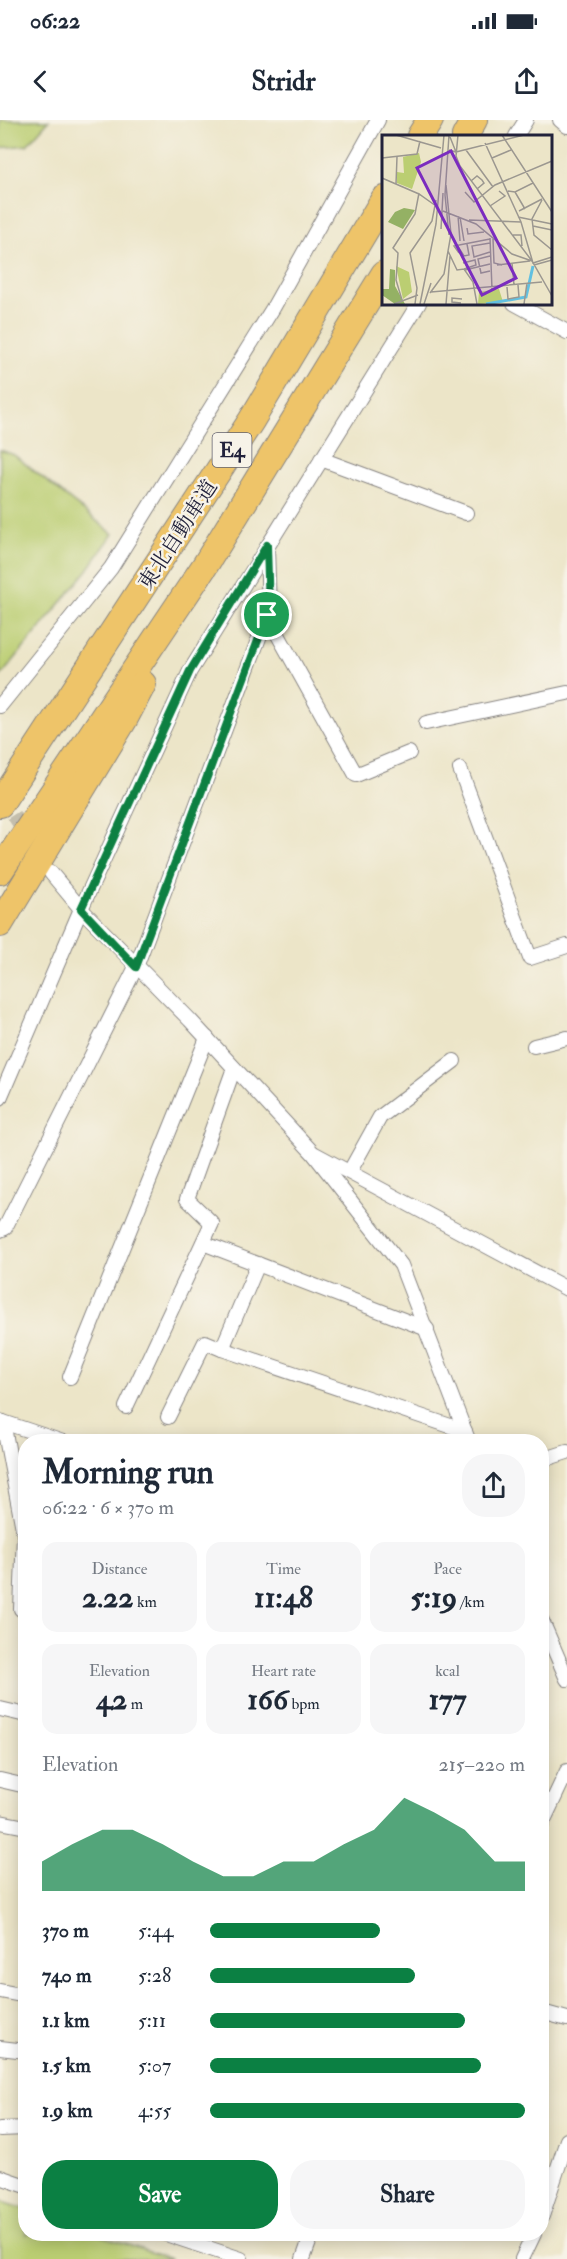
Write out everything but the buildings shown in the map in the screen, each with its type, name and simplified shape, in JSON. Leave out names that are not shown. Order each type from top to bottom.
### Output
[{"type":"highway","points":[[421,135],[429,120]]},
{"type":"highway","points":[[466,135],[474,120]]},
{"type":"highway","name":"東北自動車道","points":[[0,804],[73,696],[251,421],[382,202]]},
{"type":"highway","name":"東北自動車道","points":[[0,871],[204,567],[382,277]]},
{"type":"highway","points":[[0,924],[124,720],[204,567]]},
{"type":"highway","points":[[0,772],[73,696]]},
{"type":"street","points":[[0,706],[111,568],[273,308],[378,120]]},
{"type":"street","points":[[517,135],[526,120]]},
{"type":"street","points":[[560,120],[567,126]]},
{"type":"street","points":[[0,1098],[81,909],[190,671],[418,304]]},
{"type":"street","points":[[516,304],[567,332]]},
{"type":"street","points":[[321,459],[466,513]]},
{"type":"street","points":[[0,1230],[5,1227],[136,967],[267,615],[267,545]]},
{"type":"street","points":[[267,615],[356,775],[409,753]]},
{"type":"street","points":[[426,723],[567,693]]},
{"type":"street","points":[[460,769],[530,958],[567,946]]},
{"type":"street","points":[[51,873],[81,909],[207,1038],[313,1153],[401,1265],[466,1434]]},
{"type":"street","points":[[70,1377],[207,1038]]},
{"type":"street","points":[[534,1046],[567,1038]]},
{"type":"street","points":[[350,1171],[380,1117],[454,1061]]},
{"type":"street","points":[[126,1407],[212,1223],[187,1199],[234,1068]]},
{"type":"street","points":[[313,1153],[567,1289]]},
{"type":"street","points":[[203,1243],[427,1329]]},
{"type":"street","points":[[222,1348],[258,1264]]},
{"type":"street","points":[[168,1417],[204,1342],[461,1434]]},
{"type":"street","points":[[1,1422],[38,1434]]},
{"type":"street","points":[[1,1422],[18,1498]]},
{"type":"street","points":[[549,1458],[567,1452]]},
{"type":"street","points":[[549,1637],[567,1679]]},
{"type":"street","points":[[0,1708],[18,1713]]},
{"type":"street","points":[[549,1809],[567,1770]]},
{"type":"street","points":[[0,1780],[18,1784]]},
{"type":"street","points":[[0,1822],[18,1825]]},
{"type":"street","points":[[0,1991],[18,1994]]},
{"type":"street","points":[[549,2013],[565,2014]]},
{"type":"street","points":[[0,2048],[18,2050]]},
{"type":"street","points":[[0,2129],[18,2128]]},
{"type":"street","points":[[549,2195],[567,2140]]},
{"type":"street","points":[[0,2177],[18,2183]]},
{"type":"street","points":[[190,2241],[241,2259]]},
{"type":"street","points":[[303,2259],[309,2241]]},
{"type":"street","points":[[522,2259],[531,2241]]},
{"type":"green space","points":[[0,120],[49,120],[27,145],[0,148]]},
{"type":"green space","points":[[0,450],[14,455],[113,534],[87,571],[0,677]]},
{"type":"green space","points":[[0,2201],[18,2207],[18,2241],[117,2241],[171,2259],[0,2259]]},
{"type":"tunnel","points":[[2,797],[27,836]]},
{"type":"route","points":[[267,545],[269,611],[267,615],[178,856],[136,967],[81,909],[190,671],[267,545]]}]
